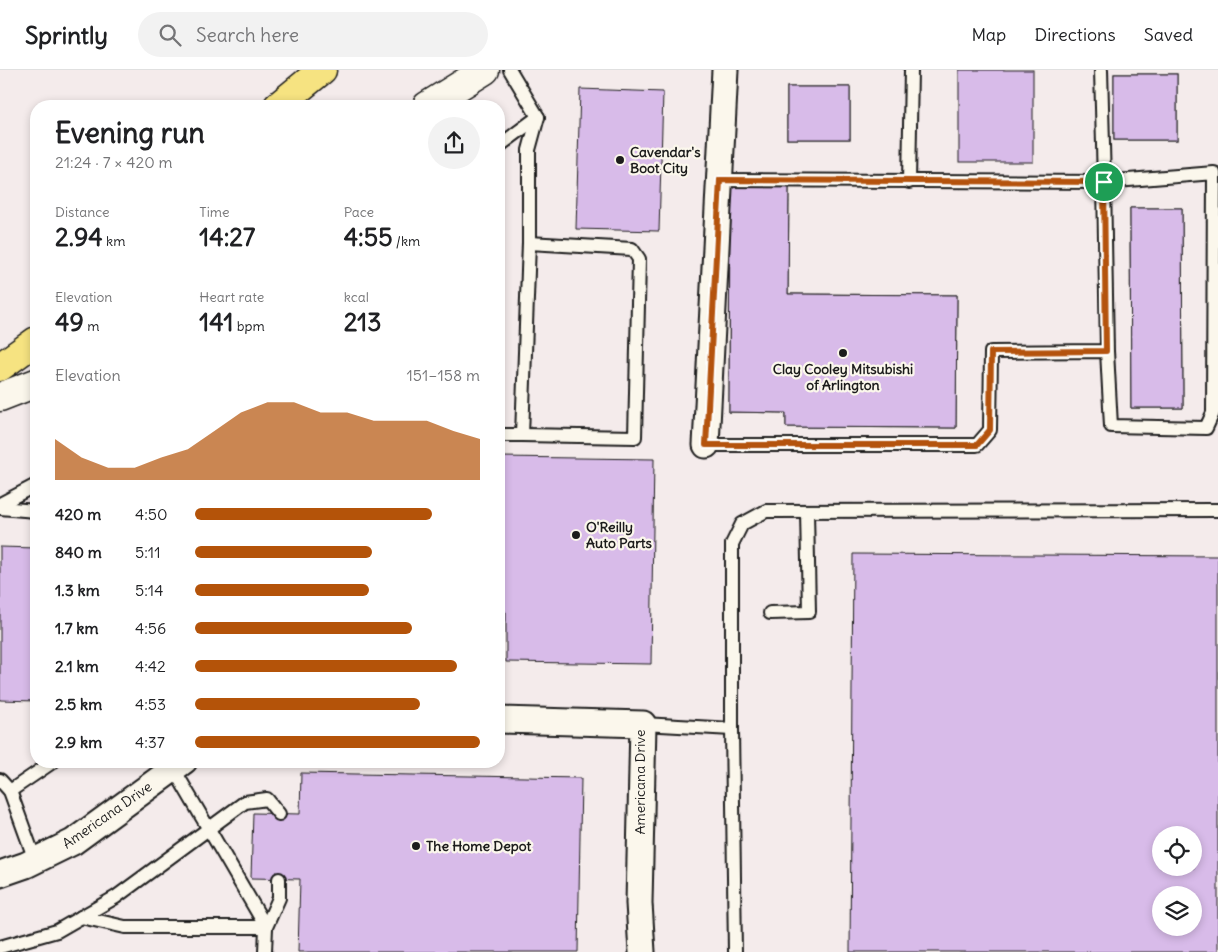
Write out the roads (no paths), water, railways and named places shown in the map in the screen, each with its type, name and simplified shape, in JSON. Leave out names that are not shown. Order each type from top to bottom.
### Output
[{"type":"highway","points":[[285,100],[322,70]]},
{"type":"highway","points":[[0,367],[30,345]]},
{"type":"main road","points":[[437,100],[485,70]]},
{"type":"main road","points":[[0,398],[30,386]]},
{"type":"street","points":[[706,445],[725,70]]},
{"type":"street","name":"Americana Drive","points":[[505,720],[643,724],[639,903],[642,952]]},
{"type":"street","name":"Americana Drive","points":[[0,874],[73,842],[171,768]]},
{"type":"lane","points":[[510,70],[538,117],[529,150],[529,243],[522,435]]},
{"type":"lane","points":[[909,182],[911,70]]},
{"type":"lane","points":[[720,180],[1104,182],[1214,173],[1213,413],[1206,428],[1111,426],[1106,351],[1104,182],[1101,70]]},
{"type":"lane","points":[[505,142],[538,117]]},
{"type":"lane","points":[[505,435],[635,437],[639,259],[632,248],[529,243]]},
{"type":"lane","points":[[706,445],[977,445],[990,430],[991,352],[1106,351]]},
{"type":"lane","points":[[0,506],[30,488]]},
{"type":"lane","points":[[0,506],[30,510]]},
{"type":"lane","points":[[735,952],[732,544],[742,524],[766,511],[1218,510]]},
{"type":"lane","points":[[770,613],[809,612],[807,511]]},
{"type":"lane","points":[[643,724],[732,729]]},
{"type":"lane","points":[[10,791],[44,768]]},
{"type":"lane","points":[[178,768],[209,828],[266,927]]},
{"type":"lane","points":[[0,780],[10,791],[34,860]]},
{"type":"lane","points":[[0,946],[57,931],[116,897],[245,802],[268,799],[278,814]]},
{"type":"lane","points":[[265,952],[266,927],[278,898],[279,879]]},
{"type":"lane","points":[[81,917],[125,927],[266,927]]},
{"type":"place","name":"Cavendar's Boot City","points":[[620,160]]},
{"type":"place","name":"Clay Cooley Mitsubishi of Arlington","points":[[843,353]]},
{"type":"place","name":"O'Reilly Auto Parts","points":[[576,535]]},
{"type":"place","name":"The Home Depot","points":[[416,846]]}]
